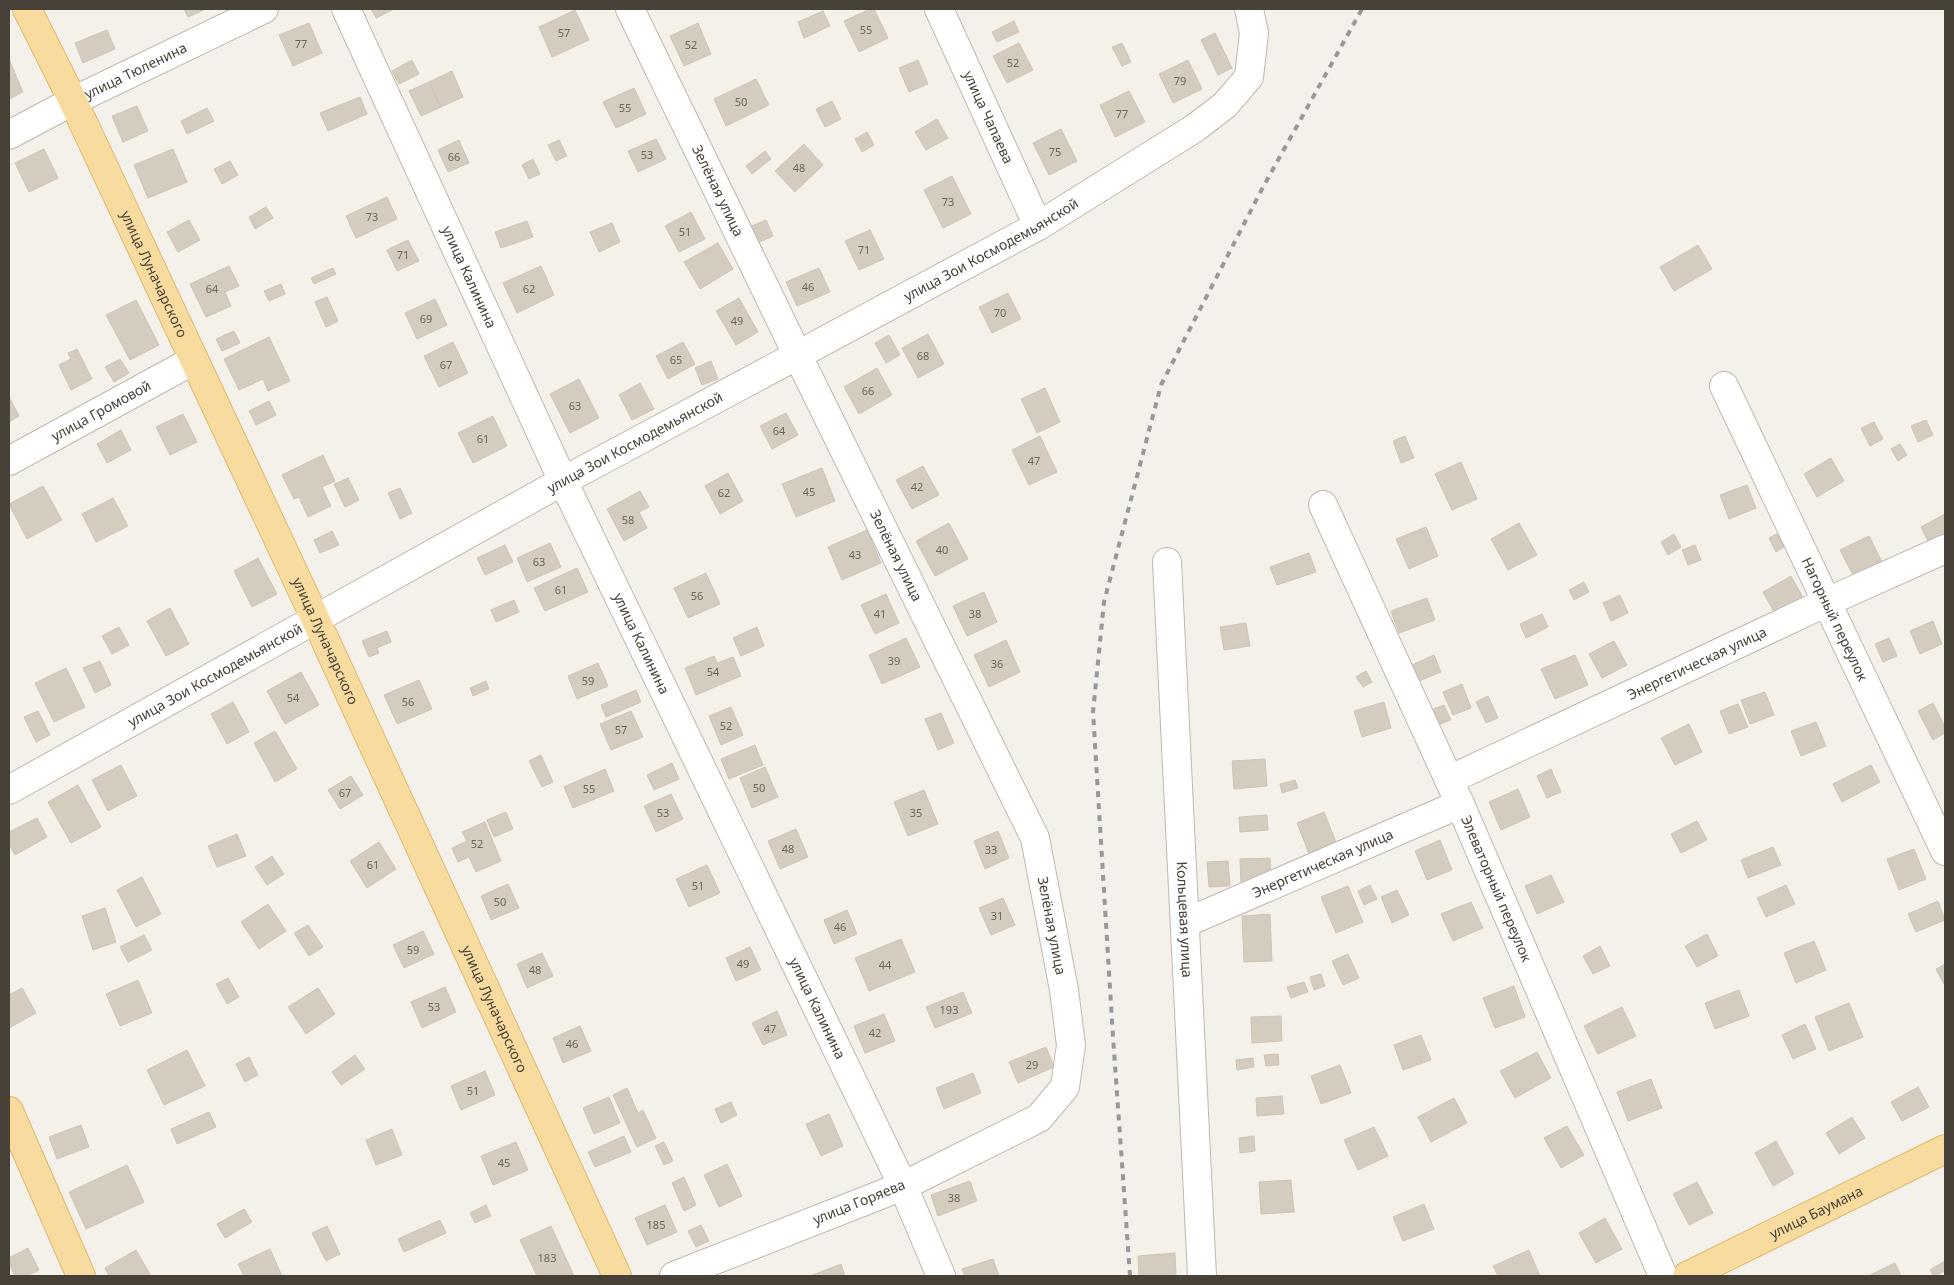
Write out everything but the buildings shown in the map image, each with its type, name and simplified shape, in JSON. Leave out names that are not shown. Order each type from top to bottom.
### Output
[{"type":"main road","name":"улица Луначарского","points":[[27,9],[73,101],[316,618],[617,1276]]},
{"type":"main road","points":[[9,1111],[82,1276]]},
{"type":"main road","name":"улица Баумана","points":[[1687,1276],[1945,1149]]},
{"type":"street","name":"улица Тюленина","points":[[9,135],[73,101],[264,9]]},
{"type":"street","name":"улица Калинина","points":[[346,9],[563,481],[903,1186],[942,1276]]},
{"type":"street","name":"Зелёная улица","points":[[630,9],[1035,838],[1064,990],[1071,1045],[1065,1087],[1039,1118]]},
{"type":"street","name":"улица Чапаева","points":[[939,9],[1038,226]]},
{"type":"street","name":"улица Зои Космодемьянской","points":[[9,790],[563,481],[1038,226],[1195,128],[1225,105],[1249,77],[1254,33],[1249,9]]},
{"type":"street","name":"улица Громовой","points":[[9,462],[194,360]]},
{"type":"street","name":"Нагорный переулок","points":[[1724,386],[1945,851]]},
{"type":"street","name":"Элеваторный переулок","points":[[1323,505],[1455,792],[1663,1276]]},
{"type":"street","name":"Энергетическая улица","points":[[1186,923],[1455,792],[1827,602],[1945,549]]},
{"type":"street","name":"Кольцевая улица","points":[[1166,562],[1186,923],[1202,1276]]},
{"type":"street","name":"улица Горяева","points":[[674,1276],[903,1186],[1039,1118]]},
{"type":"railway","points":[[1130,1276],[1093,712],[1104,602],[1161,385],[1262,189],[1362,9]]}]
